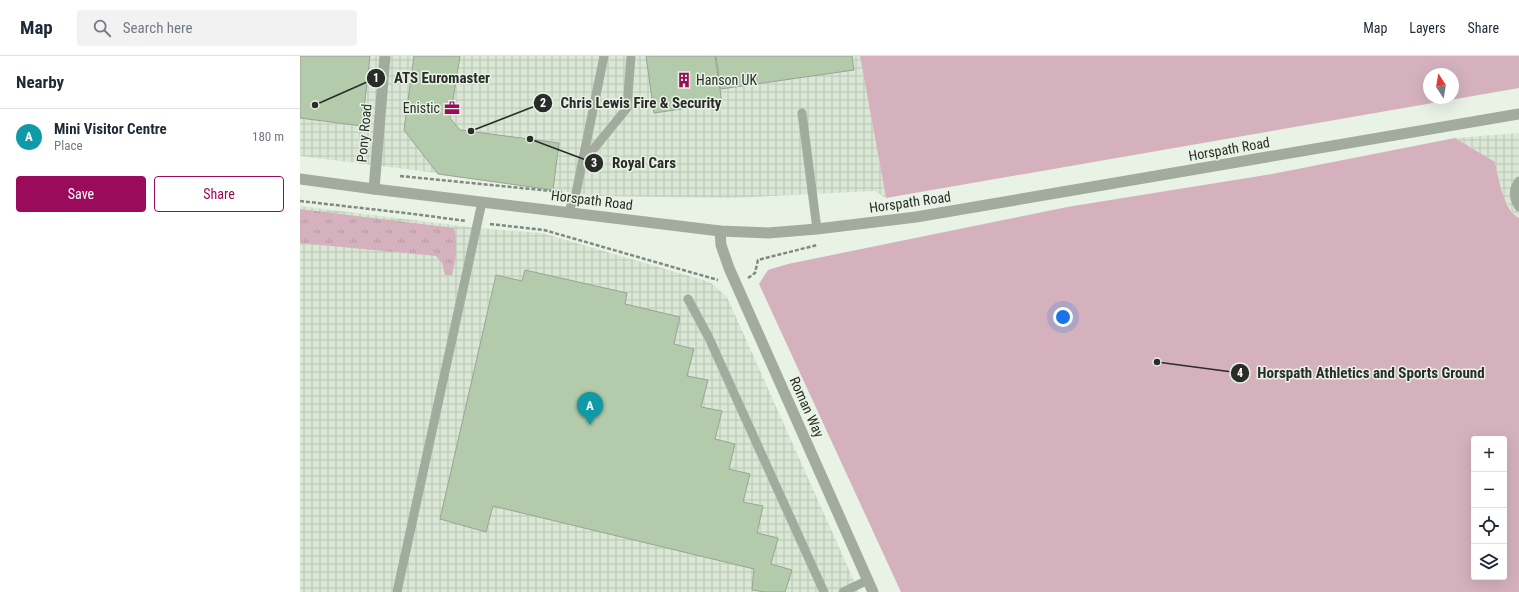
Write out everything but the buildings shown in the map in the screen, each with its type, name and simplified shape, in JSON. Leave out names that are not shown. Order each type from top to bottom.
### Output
[{"type":"street","name":"Pony Road","points":[[374,189],[386,56]]},
{"type":"street","name":"Horspath Road","points":[[300,179],[720,231],[768,233],[817,229],[916,217],[1519,114]]},
{"type":"street","name":"Roman Way","points":[[720,231],[721,245],[729,268],[874,592]]},
{"type":"lane","points":[[568,213],[576,193],[604,56]]},
{"type":"lane","points":[[582,163],[627,108],[631,56]]},
{"type":"lane","points":[[802,113],[817,229]]},
{"type":"lane","points":[[1519,181],[1514,189],[1514,195],[1519,207]]},
{"type":"lane","points":[[397,592],[482,202]]},
{"type":"lane","points":[[688,299],[709,338],[824,592]]},
{"type":"lane","points":[[843,592],[868,580]]},
{"type":"path","points":[[376,173],[576,193]]},
{"type":"path","points":[[300,201],[478,223],[511,225]]},
{"type":"shaded area","points":[[300,56],[860,56],[886,198],[874,191],[731,198],[595,196],[438,173],[300,156]]},
{"type":"shaded area","points":[[1519,133],[1519,218],[1515,216],[1504,199],[1495,162],[1455,138]]},
{"type":"shaded area","points":[[300,206],[477,228],[542,233],[710,282],[727,297],[859,592],[300,592]]},
{"type":"green space","points":[[860,56],[1519,56],[1519,88],[1459,98],[1459,68],[1423,68],[1423,104],[1427,104],[886,198]]},
{"type":"green space","points":[[1455,138],[1495,162],[1505,201],[1509,208],[1519,218],[1519,592],[901,592],[759,284],[768,270],[788,264],[1067,207],[1272,174]]},
{"type":"green space","points":[[300,209],[454,228],[456,252],[452,275],[445,275],[442,263],[436,256],[300,243]]},
{"type":"place","name":"Hanson UK","points":[[684,80]]},
{"type":"place","name":"ATS Euromaster","points":[[315,105]]},
{"type":"place","name":"Enistic","points":[[452,108]]},
{"type":"place","name":"Chris Lewis Fire & Security","points":[[471,131]]},
{"type":"place","name":"Royal Cars","points":[[530,139]]},
{"type":"place","name":"Horspath Athletics and Sports Ground","points":[[1157,362]]},
{"type":"place","name":"Mini Visitor Centre","points":[[590,425]]}]
